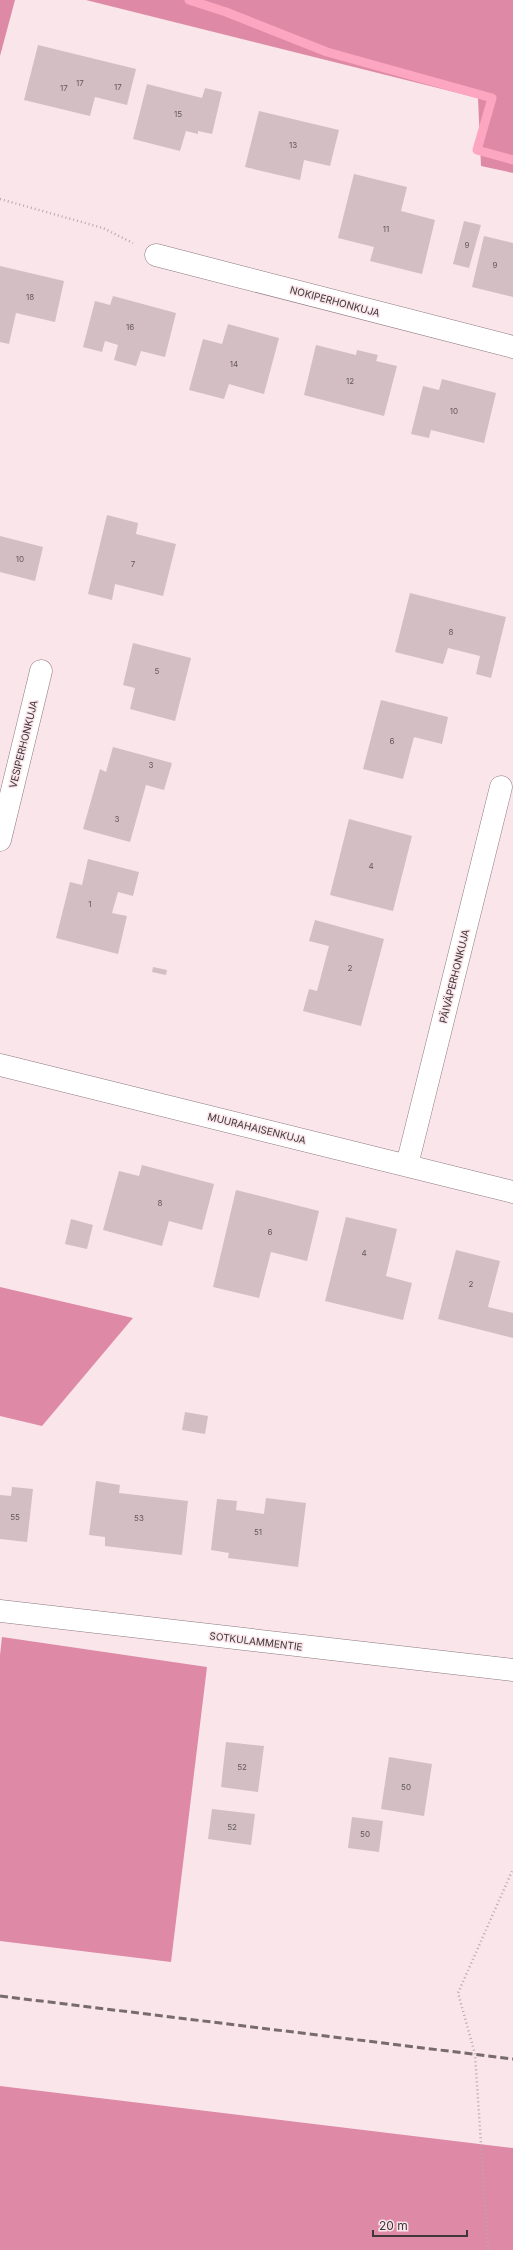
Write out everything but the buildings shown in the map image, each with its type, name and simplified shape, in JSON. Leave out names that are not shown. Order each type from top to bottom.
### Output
[{"type":"street","name":"NOKIPERHONKUJA","points":[[156,254],[513,347]]},
{"type":"street","name":"VESIPERHONKUJA","points":[[0,840],[40,671]]},
{"type":"street","name":"PÄIVÄPERHONKUJA","points":[[407,1165],[501,787]]},
{"type":"street","name":"MUURAHAISENKUJA","points":[[0,1065],[513,1192]]},
{"type":"street","name":"SOTKULAMMENTIE","points":[[0,1611],[513,1670]]},
{"type":"path","points":[[0,199],[103,228],[156,254]]},
{"type":"path","points":[[488,2250],[475,2054],[458,1993],[513,1869]]},
{"type":"shaded area","points":[[0,0],[15,0],[0,56]]},
{"type":"shaded area","points":[[86,0],[513,0],[513,173],[481,166],[478,98]]},
{"type":"shaded area","points":[[0,1287],[133,1318],[42,1426],[0,1416]]},
{"type":"shaded area","points":[[2,1637],[207,1667],[171,1962],[0,1941],[0,1655]]},
{"type":"shaded area","points":[[0,2086],[513,2148],[513,2250],[0,2250]]},
{"type":"waterway","points":[[189,0],[226,12],[327,52],[492,98],[477,150],[513,160]]},
{"type":"railway","points":[[0,1996],[513,2059]]}]
